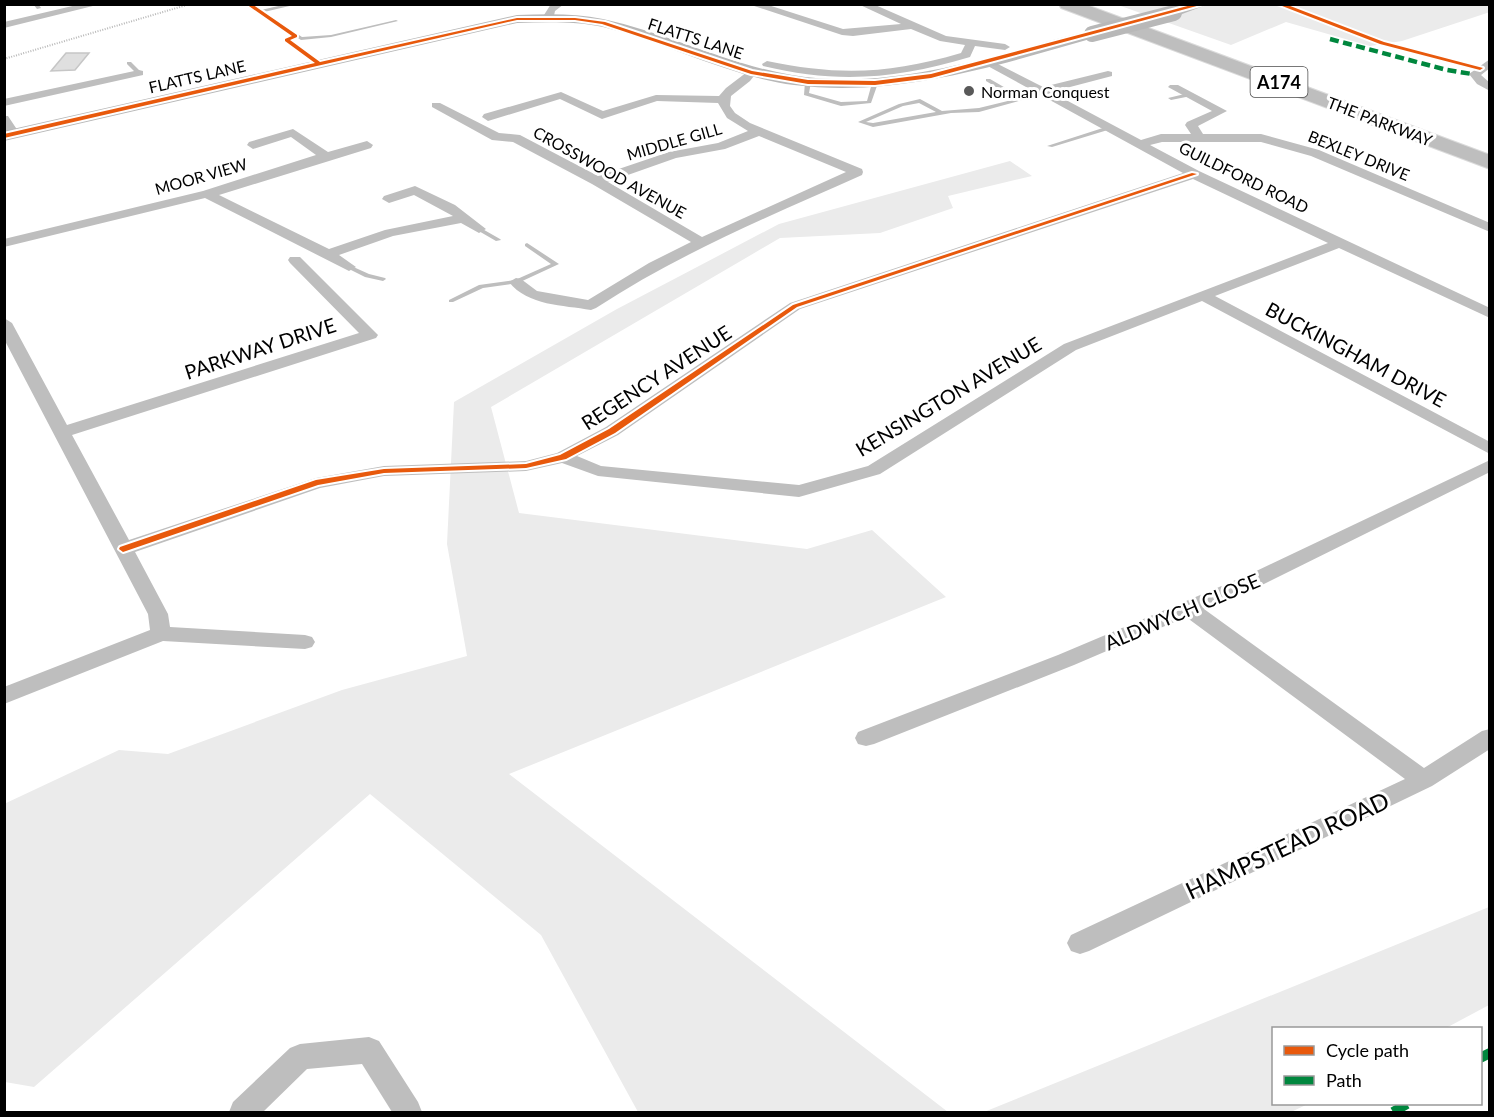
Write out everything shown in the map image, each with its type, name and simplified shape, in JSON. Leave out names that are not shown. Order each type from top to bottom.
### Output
[{"type":"highway","name":"THE PARKWAY","points":[[1067,4],[1490,163]]},
{"type":"highway","name":"THE PARKWAY","points":[[1093,4],[1490,151]]},
{"type":"street","points":[[4,25],[96,4]]},
{"type":"street","points":[[753,4],[842,32],[853,33],[909,26]]},
{"type":"street","points":[[863,4],[909,26],[945,39],[1005,47]]},
{"type":"street","name":"FLATTS LANE","points":[[9,135],[554,11],[603,23],[751,72],[808,82],[875,83],[902,75],[931,76],[1202,4]]},
{"type":"street","points":[[766,64],[813,73],[902,75],[966,55],[971,44]]},
{"type":"street","name":"GUILDFORD ROAD","points":[[988,62],[1194,174],[1490,314]]},
{"type":"street","points":[[1490,62],[1475,74],[1490,88]]},
{"type":"street","points":[[516,282],[532,295],[591,305],[621,283],[857,172],[760,132],[730,117],[724,107],[724,100],[729,90],[746,81],[751,72]]},
{"type":"street","points":[[4,103],[139,73]]},
{"type":"street","points":[[1043,92],[1108,74]]},
{"type":"street","points":[[1173,92],[1189,94],[1221,111],[1191,125],[1199,137]]},
{"type":"street","name":"CROSSWOOD AVENUE","points":[[488,117],[561,95],[602,115],[656,98],[724,100]]},
{"type":"street","name":"CROSSWOOD AVENUE","points":[[436,105],[496,137],[516,138],[597,181],[703,243]]},
{"type":"street","points":[[4,119],[9,135]]},
{"type":"street","name":"MIDDLE GILL","points":[[597,181],[673,155],[721,146],[760,132]]},
{"type":"street","name":"MOOR VIEW","points":[[253,145],[293,133],[326,156]]},
{"type":"street","name":"BEXLEY DRIVE","points":[[1140,144],[1161,138],[1261,138],[1315,153],[1490,228]]},
{"type":"street","points":[[326,156],[367,145]]},
{"type":"street","name":"MOOR VIEW","points":[[4,243],[207,194],[326,156]]},
{"type":"street","name":"REGENCY AVENUE","points":[[123,549],[316,483],[384,471],[526,466],[563,458],[612,431],[795,306],[1194,174]]},
{"type":"street","points":[[396,180],[450,208],[479,229]]},
{"type":"street","points":[[389,199],[416,190]]},
{"type":"street","points":[[207,194],[328,254],[349,267]]},
{"type":"street","points":[[328,254],[390,234],[464,218]]},
{"type":"street","name":"KENSINGTON AVENUE","points":[[563,458],[598,471],[799,491],[874,470],[1070,347],[1340,243]]},
{"type":"street","name":"PARKWAY DRIVE","points":[[63,432],[369,335],[295,260]]},
{"type":"street","name":"BUCKINGHAM DRIVE","points":[[1203,296],[1490,449]]},
{"type":"street","points":[[4,323],[158,614],[161,634]]},
{"type":"street","name":"ALDWYCH CLOSE","points":[[866,738],[1066,660],[1257,579],[1490,465]]},
{"type":"street","points":[[1188,609],[1424,780]]},
{"type":"street","points":[[4,696],[161,634],[304,642]]},
{"type":"street","name":"HAMPSTEAD ROAD","points":[[1080,943],[1424,780],[1490,737]]},
{"type":"street","points":[[243,1113],[300,1057],[369,1050],[408,1113]]},
{"type":"lane","points":[[248,4],[301,39],[321,38],[396,21]]},
{"type":"lane","points":[[259,12],[296,4]]},
{"type":"lane","points":[[129,63],[139,73]]},
{"type":"lane","points":[[988,80],[1020,99]]},
{"type":"lane","points":[[942,113],[920,101],[901,105],[861,122],[873,125],[942,113],[978,110],[1008,104],[1043,92]]},
{"type":"lane","points":[[1050,146],[1109,128]]},
{"type":"lane","points":[[479,229],[498,240]]},
{"type":"lane","points":[[451,301],[481,286],[516,282],[556,264],[527,245]]},
{"type":"lane","points":[[349,267],[367,276],[383,279]]},
{"type":"path","points":[[4,59],[190,4]]},
{"type":"shaded area","points":[[1489,4],[1490,12],[1402,41],[1370,46],[1286,22],[1231,45],[1118,5]]},
{"type":"shaded area","points":[[1010,161],[1032,176],[948,196],[953,208],[880,233],[780,238],[491,407],[519,513],[807,549],[872,530],[946,597],[509,774],[948,1112],[638,1112],[541,935],[370,794],[34,1087],[5,1082],[4,804],[119,750],[168,754],[342,690],[467,656],[447,544],[454,402],[617,309],[779,224]]},
{"type":"shaded area","points":[[1489,907],[1489,1005],[1448,1027],[1272,1027],[1272,1105],[1306,1105],[1291,1112],[984,1112]]},
{"type":"building","points":[[66,53],[89,53],[75,70],[51,71]]},
{"type":"marked path","points":[[1330,39],[1447,70],[1472,74]]},
{"type":"marked path","points":[[1482,1057],[1490,1053]]},
{"type":"marked path","points":[[1393,1112],[1405,1105]]},
{"type":"cycle path","points":[[248,4],[295,36],[287,40],[318,63]]},
{"type":"cycle path","points":[[4,136],[517,19],[575,19],[603,23],[751,72],[808,82],[875,83],[931,76],[1202,4]]},
{"type":"cycle path","points":[[1279,4],[1382,43],[1480,68]]},
{"type":"cycle path","points":[[123,549],[316,483],[384,471],[526,466],[563,457],[612,431],[795,306],[1194,174]]},
{"type":"place","name":"Norman Conquest","points":[[969,91]]}]
